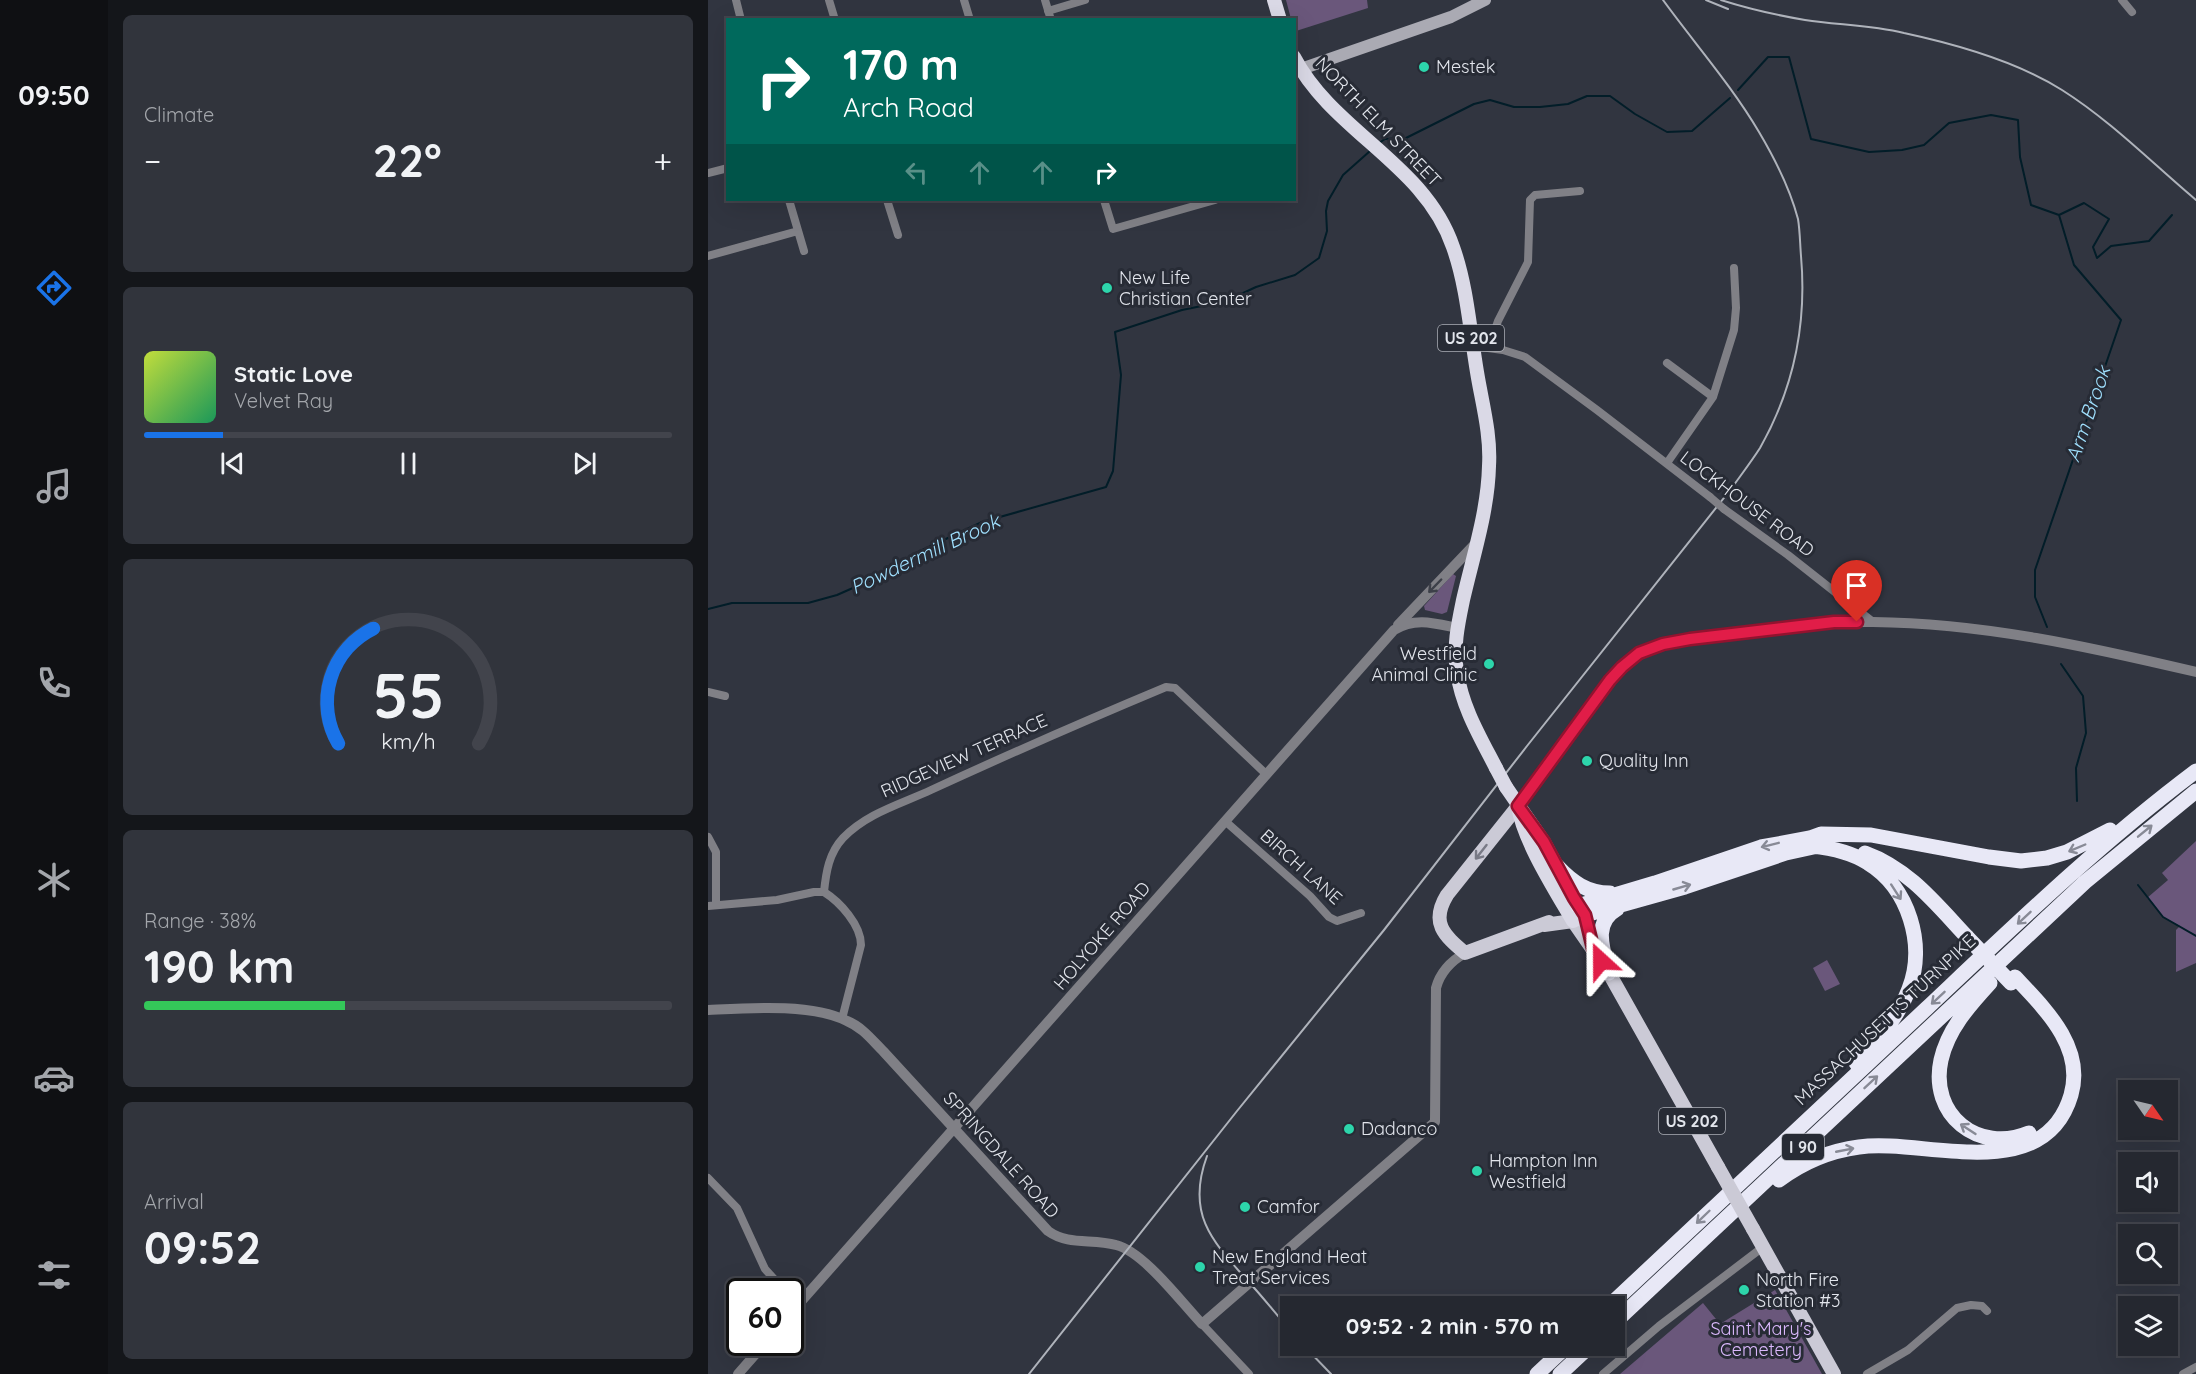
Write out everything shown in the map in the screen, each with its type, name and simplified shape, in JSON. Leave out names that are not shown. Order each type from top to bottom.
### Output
[{"type":"highway","points":[[1274,0],[1279,18]]},
{"type":"highway","name":"NORTH ELM STREET","points":[[1297,66],[1331,105],[1411,178],[1427,198],[1449,236],[1461,279],[1486,416],[1489,458],[1484,511],[1457,628],[1457,672],[1466,707],[1496,768],[1518,806]]},
{"type":"highway","name":"MASSACHUSETTS TURNPIKE","points":[[1620,1296],[2080,865],[2146,809],[2196,771]]},
{"type":"highway","name":"MASSACHUSETTS TURNPIKE","points":[[1625,1313],[2085,882],[2196,791]]},
{"type":"highway","name":"US 202","points":[[1518,806],[1544,842],[1557,866],[1576,913]]},
{"type":"highway","name":"US 202","points":[[1518,806],[1524,828],[1576,913]]},
{"type":"highway","points":[[1811,842],[1821,834],[1863,834],[1989,858],[2027,860],[2053,856],[2074,849],[2146,809]]},
{"type":"highway","points":[[1738,1184],[1885,1030],[1901,1006],[1912,980],[1916,957],[1915,936],[1907,911],[1895,888],[1873,867],[1858,857],[1811,842]]},
{"type":"highway","points":[[1576,913],[1628,897],[1761,847],[1811,842],[1852,849],[1894,866],[1918,884],[2047,1012],[2062,1033],[2072,1060],[2073,1088],[2068,1105],[2048,1133],[2031,1143],[2011,1150],[1984,1153],[1861,1147],[1814,1158],[1774,1183],[1669,1279],[1625,1314]]},
{"type":"highway","points":[[1557,866],[1574,882],[1591,891],[1628,897]]},
{"type":"highway","points":[[2013,980],[2054,1034],[2063,1058],[2065,1086],[2057,1108],[2036,1130],[2019,1137],[1995,1139],[1976,1135],[1965,1129],[1947,1109],[1941,1093],[1939,1075],[1944,1047],[1955,1025],[1973,1002],[2085,882]]},
{"type":"highway","points":[[1609,973],[1601,945],[1603,924],[1608,914],[1628,897]]},
{"type":"highway","points":[[1537,1374],[1556,1356]]},
{"type":"highway","points":[[1560,1374],[1579,1356]]},
{"type":"main road","points":[[1297,66],[1451,17],[1485,0]]},
{"type":"main road","points":[[1518,806],[1452,887],[1439,910],[1438,921],[1459,957],[1576,913]]},
{"type":"main road","name":"US 202","points":[[1576,913],[1593,948],[1834,1374]]},
{"type":"street","points":[[736,0],[740,18]]},
{"type":"street","points":[[829,0],[834,18]]},
{"type":"street","points":[[964,0],[969,18]]},
{"type":"street","points":[[1045,0],[1050,15],[1085,0]]},
{"type":"street","points":[[2122,0],[2132,12]]},
{"type":"street","points":[[708,173],[726,168]]},
{"type":"street","points":[[1491,348],[1498,321],[1528,262],[1530,200],[1535,195],[1580,191]]},
{"type":"street","points":[[789,201],[804,251]]},
{"type":"street","points":[[887,201],[897,235]]},
{"type":"street","points":[[1104,201],[1113,229],[1211,201]]},
{"type":"street","points":[[708,256],[798,231]]},
{"type":"street","points":[[1667,464],[1713,397],[1734,330],[1736,308],[1734,267]]},
{"type":"street","name":"LOCKHOUSE ROAD","points":[[1473,346],[1503,350],[1525,357],[1788,555],[1873,622]]},
{"type":"street","points":[[1667,363],[1713,397]]},
{"type":"street","name":"HOLYOKE ROAD","points":[[804,1300],[1266,774],[1394,630],[1475,544]]},
{"type":"street","points":[[1394,630],[1404,624],[1421,621],[1457,628]]},
{"type":"street","points":[[1518,806],[1610,680],[1639,653],[1663,644],[1834,622],[1947,625],[1997,631],[2196,672]]},
{"type":"street","name":"RIDGEVIEW TERRACE","points":[[824,892],[826,870],[835,847],[849,832],[872,816],[1071,726],[1166,687],[1175,688],[1266,774]]},
{"type":"street","points":[[708,692],[724,696]]},
{"type":"street","name":"BIRCH LANE","points":[[1226,821],[1310,896],[1329,917],[1337,921],[1361,913]]},
{"type":"street","points":[[708,837],[716,852],[712,906],[777,900],[824,892],[852,921],[861,937],[861,945],[842,1019]]},
{"type":"street","points":[[1202,1324],[1435,1122],[1436,988],[1441,977],[1459,957]]},
{"type":"street","name":"SPRINGDALE ROAD","points":[[708,1010],[791,1009],[842,1019],[860,1028],[1048,1231],[1066,1240],[1110,1243],[1127,1249],[1155,1273],[1249,1374]]},
{"type":"street","points":[[708,1178],[737,1209],[765,1269],[773,1278]]},
{"type":"street","points":[[1603,1374],[1659,1326],[1762,1247]]},
{"type":"street","points":[[1867,1374],[1908,1350],[1957,1308],[1971,1305],[1982,1306],[1987,1311]]},
{"type":"street","points":[[738,1374],[754,1356]]},
{"type":"street","points":[[2183,1374],[2196,1366]]},
{"type":"green space","points":[[1286,0],[1367,0],[1368,8],[1296,31],[1296,18],[1291,18]]},
{"type":"green space","points":[[1453,574],[1456,576],[1447,612],[1442,614],[1425,610],[1424,606]]},
{"type":"green space","points":[[2196,841],[2196,963],[2176,972],[2176,930],[2180,926],[2163,917],[2147,898],[2168,880],[2162,873]]},
{"type":"green space","points":[[1827,960],[1840,984],[1825,991],[1813,968]]},
{"type":"green space","name":"Saint Mary's Cemetery","points":[[1775,1290],[1822,1374],[1620,1374],[1703,1303],[1720,1324]]},
{"type":"waterway","name":"Powdermill Brook","points":[[1738,90],[1768,57],[1789,57],[1811,139],[1869,152],[1902,150],[1924,145],[1949,123],[1991,115],[2018,120],[2020,157],[2031,205],[2059,215],[2084,203],[2109,219],[2093,247],[2097,258],[2111,246],[2149,241],[2172,215]]},
{"type":"waterway","name":"Powdermill Brook","points":[[1379,143],[1385,139],[1406,138],[1474,104],[1490,100],[1514,107],[1540,107],[1568,104],[1587,96],[1610,96],[1635,114],[1667,132],[1692,131],[1730,98]]},
{"type":"waterway","name":"Powdermill Brook","points":[[708,609],[732,603],[808,603],[837,595],[898,568],[916,553],[982,522],[1106,487],[1113,471],[1121,375],[1115,332],[1182,310],[1226,301],[1256,287],[1295,275],[1319,258],[1327,231],[1328,201],[1343,175],[1370,151]]},
{"type":"waterway","name":"Arm Brook","points":[[2047,627],[2035,597],[2035,570],[2121,320],[2074,265],[2059,215]]},
{"type":"waterway","name":"Arm Brook","points":[[2061,664],[2083,696],[2086,733],[2076,768],[2077,801]]},
{"type":"waterway","name":"Arm Brook","points":[[2138,885],[2163,917],[2196,936]]},
{"type":"railway","points":[[1029,1374],[1384,930],[1731,489],[1760,448],[1772,425],[1789,379],[1800,331],[1802,281],[1798,219],[1782,174],[1759,132],[1725,82],[1663,0]]},
{"type":"railway","points":[[1706,0],[1728,9]]},
{"type":"railway","points":[[1721,0],[1794,18],[1879,28],[1924,37],[1965,48],[2026,71],[2080,102],[2196,200]]},
{"type":"railway","points":[[1207,1156],[1199,1194],[1206,1224],[1223,1252],[1280,1318]]},
{"type":"railway","points":[[1314,1356],[1331,1374]]},
{"type":"place","name":"Mestek","points":[[1424,67]]},
{"type":"place","name":"New Life Christian Center","points":[[1107,288]]},
{"type":"place","name":"Westfield Animal Clinic","points":[[1489,664]]},
{"type":"place","name":"Quality Inn","points":[[1587,761]]},
{"type":"place","name":"Dadanco","points":[[1349,1129]]},
{"type":"place","name":"Hampton Inn Westfield","points":[[1477,1171]]},
{"type":"place","name":"Camfor","points":[[1245,1207]]},
{"type":"place","name":"New England Heat Treat Services","points":[[1200,1267]]},
{"type":"place","name":"North Fire Station #3","points":[[1744,1290]]},
{"type":"route","points":[[1601,961],[1593,948],[1585,915],[1544,842],[1518,806],[1618,670],[1639,653],[1663,644],[1728,634],[1834,622],[1857,622]]}]
